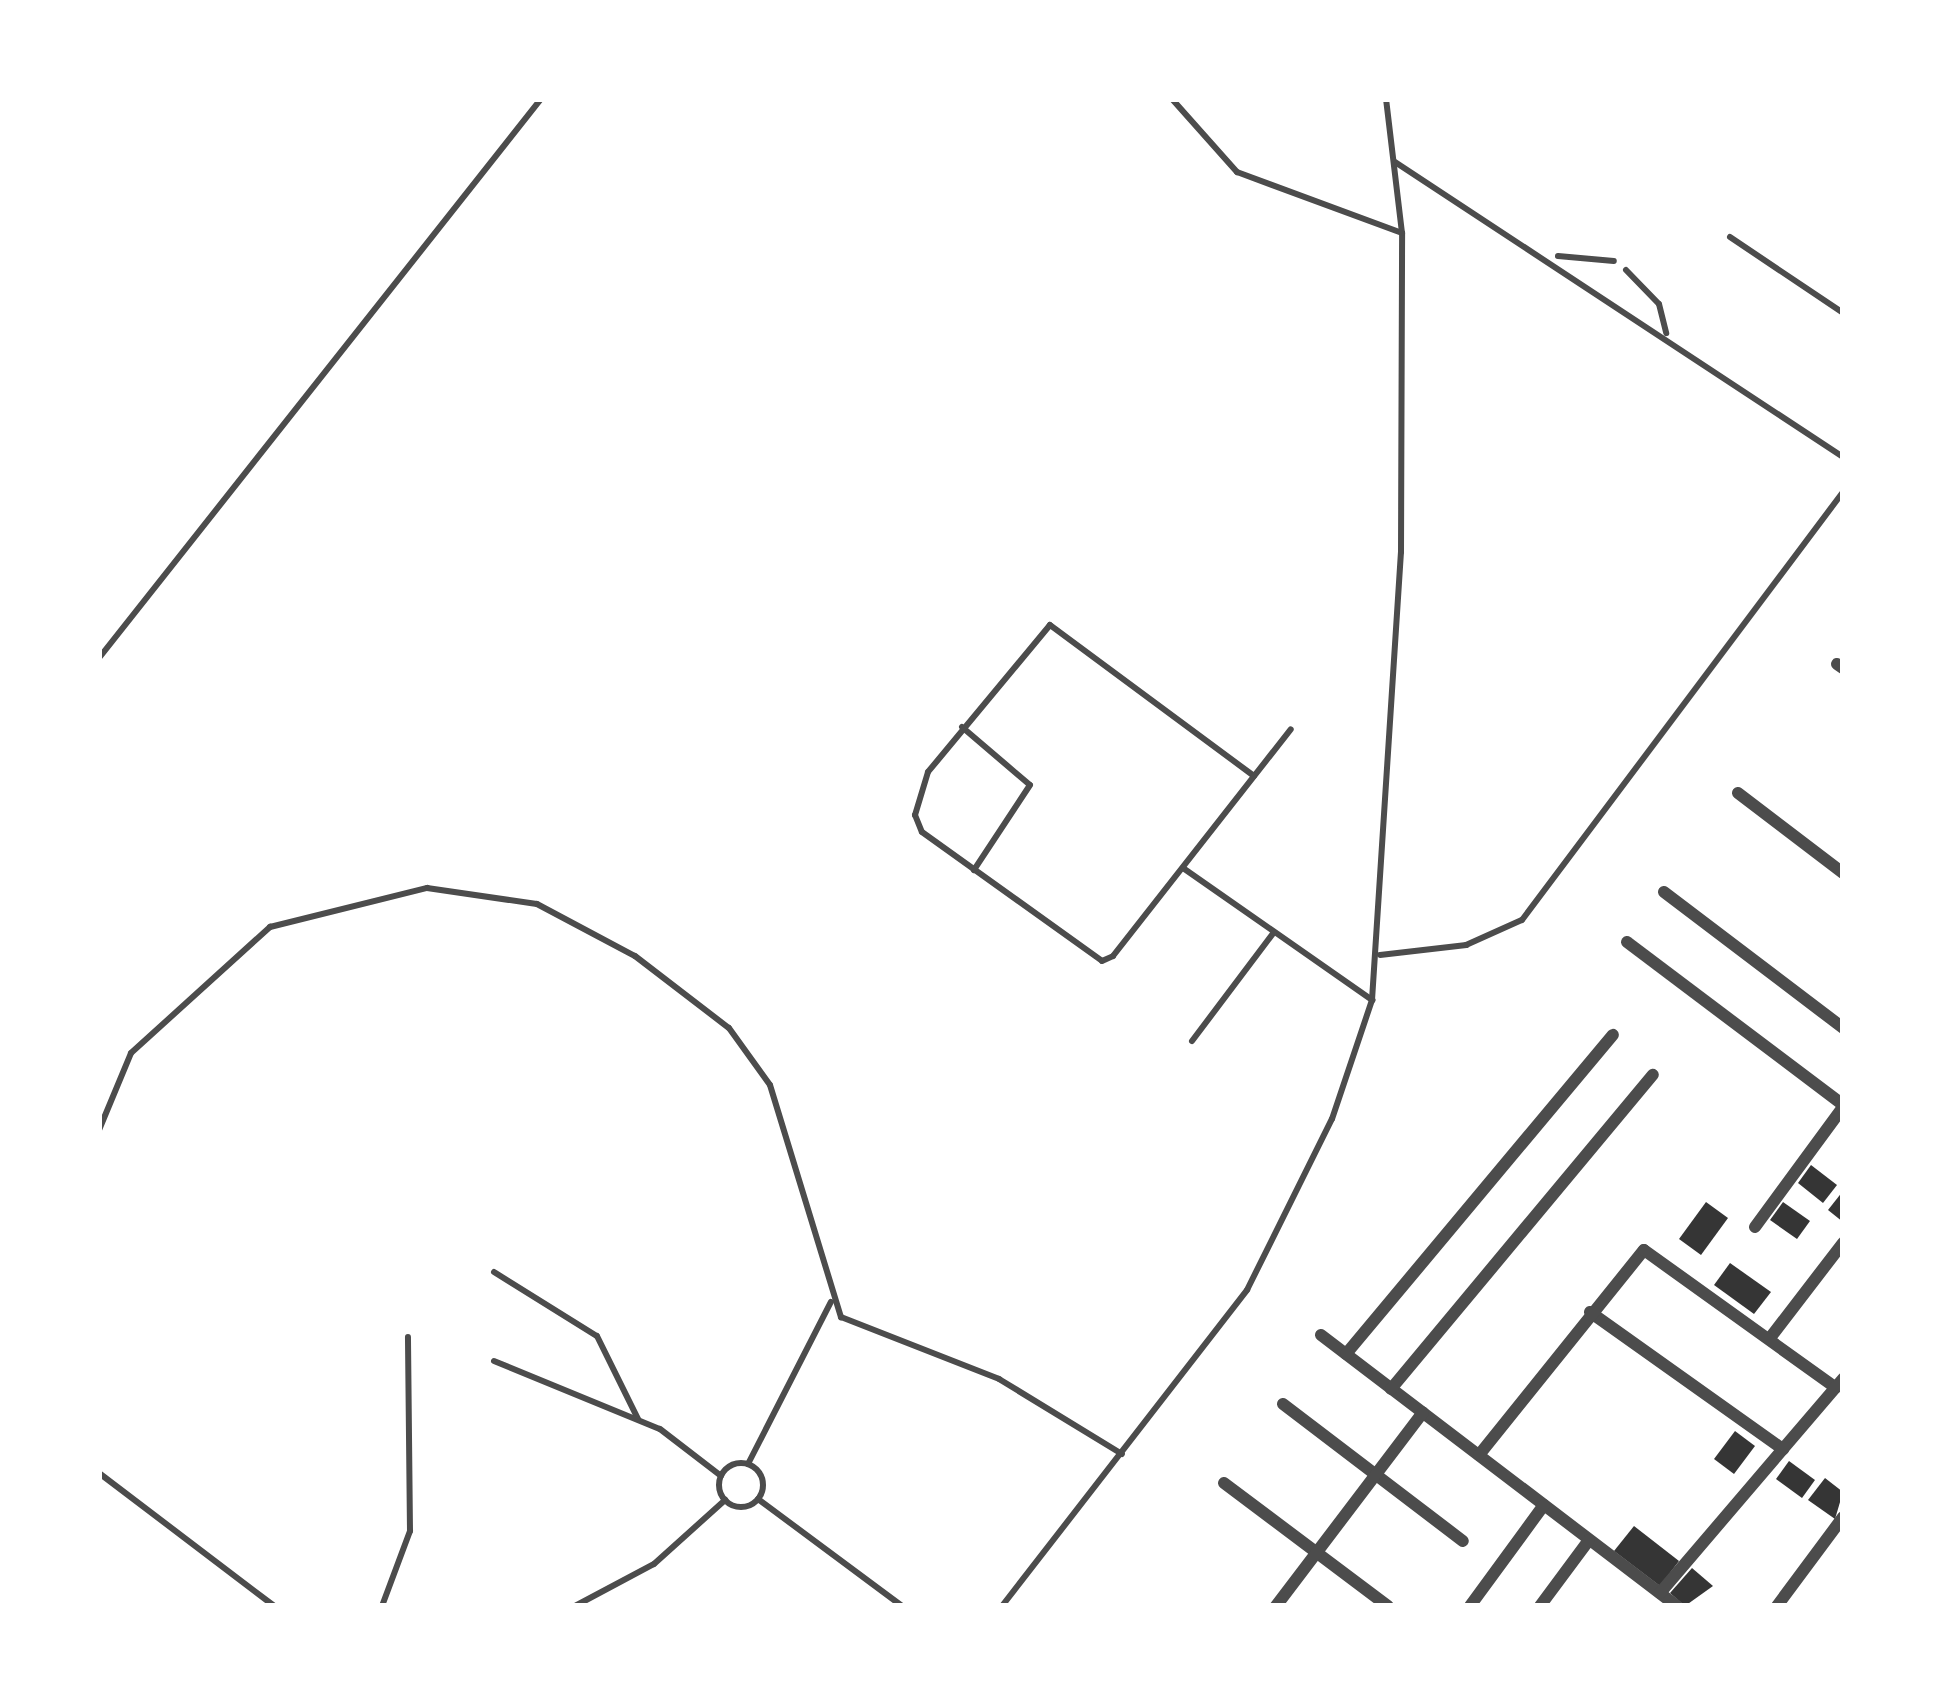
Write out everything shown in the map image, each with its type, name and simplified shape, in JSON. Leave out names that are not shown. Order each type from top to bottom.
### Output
[{"type":"street","points":[[1738,793],[1843,873]]},
{"type":"street","points":[[1664,892],[1843,1028]]},
{"type":"street","points":[[1627,942],[1843,1106],[1755,1227]]},
{"type":"street","points":[[1346,1354],[1612,1035]]},
{"type":"street","points":[[1391,1389],[1653,1076]]},
{"type":"street","points":[[1770,1338],[1843,1243]]},
{"type":"street","points":[[1321,1335],[1668,1601],[1783,1449],[1840,1384],[1644,1250],[1479,1455]]},
{"type":"street","points":[[1590,1312],[1783,1449]]},
{"type":"street","points":[[1283,1403],[1463,1541]]},
{"type":"street","points":[[1276,1606],[1423,1412]]},
{"type":"street","points":[[1224,1483],[1314,1556],[1388,1606]]},
{"type":"street","points":[[1470,1606],[1544,1505]]},
{"type":"street","points":[[1777,1606],[1843,1517]]},
{"type":"street","points":[[1540,1606],[1589,1540]]},
{"type":"lane","points":[[99,658],[542,99]]},
{"type":"lane","points":[[1172,99],[1237,172],[1402,233]]},
{"type":"lane","points":[[1002,1606],[1247,1290],[1332,1119],[1372,1000],[1380,956],[1401,552],[1402,233],[1385,99]]},
{"type":"lane","points":[[1394,161],[1554,257],[1843,457]]},
{"type":"lane","points":[[1730,237],[1843,313]]},
{"type":"lane","points":[[1554,257],[1614,262]]},
{"type":"lane","points":[[1626,270],[1659,304],[1666,333]]},
{"type":"lane","points":[[1380,956],[1466,945],[1522,920],[1843,492]]},
{"type":"lane","points":[[1254,776],[1050,626],[962,727],[916,793],[916,815],[974,870],[1102,962],[1182,868],[1291,729]]},
{"type":"lane","points":[[962,727],[1030,784],[974,870]]},
{"type":"lane","points":[[1182,868],[1372,1000]]},
{"type":"lane","points":[[99,1130],[130,1053],[270,927],[427,888],[492,890],[581,925],[729,1028],[770,1085],[831,1302],[854,1327],[999,1378],[1122,1454]]},
{"type":"lane","points":[[1192,1041],[1274,932]]},
{"type":"lane","points":[[494,1272],[597,1336],[638,1419]]},
{"type":"lane","points":[[721,1476],[748,1464],[831,1302]]},
{"type":"lane","points":[[382,1606],[410,1531],[408,1337]]},
{"type":"lane","points":[[494,1361],[638,1419],[721,1476],[725,1500]]},
{"type":"lane","points":[[748,1464],[761,1475],[758,1499]]},
{"type":"lane","points":[[99,1473],[274,1606]]},
{"type":"lane","points":[[574,1606],[654,1564],[725,1500],[758,1499],[902,1606]]},
{"type":"building","points":[[1811,1165],[1837,1185],[1823,1203],[1798,1183]]},
{"type":"building","points":[[1843,1191],[1843,1222],[1828,1210]]},
{"type":"building","points":[[1706,1202],[1728,1218],[1701,1255],[1679,1239]]},
{"type":"building","points":[[1783,1202],[1810,1221],[1797,1239],[1770,1220]]},
{"type":"building","points":[[1730,1263],[1771,1292],[1754,1314],[1714,1285]]},
{"type":"building","points":[[1735,1431],[1755,1446],[1734,1474],[1714,1459]]},
{"type":"building","points":[[1789,1461],[1815,1480],[1802,1498],[1776,1479]]},
{"type":"building","points":[[1825,1478],[1843,1492],[1835,1519],[1808,1500]]},
{"type":"building","points":[[1634,1526],[1679,1561],[1660,1586],[1614,1551]]},
{"type":"building","points":[[1692,1568],[1713,1586],[1685,1606],[1670,1593]]}]
